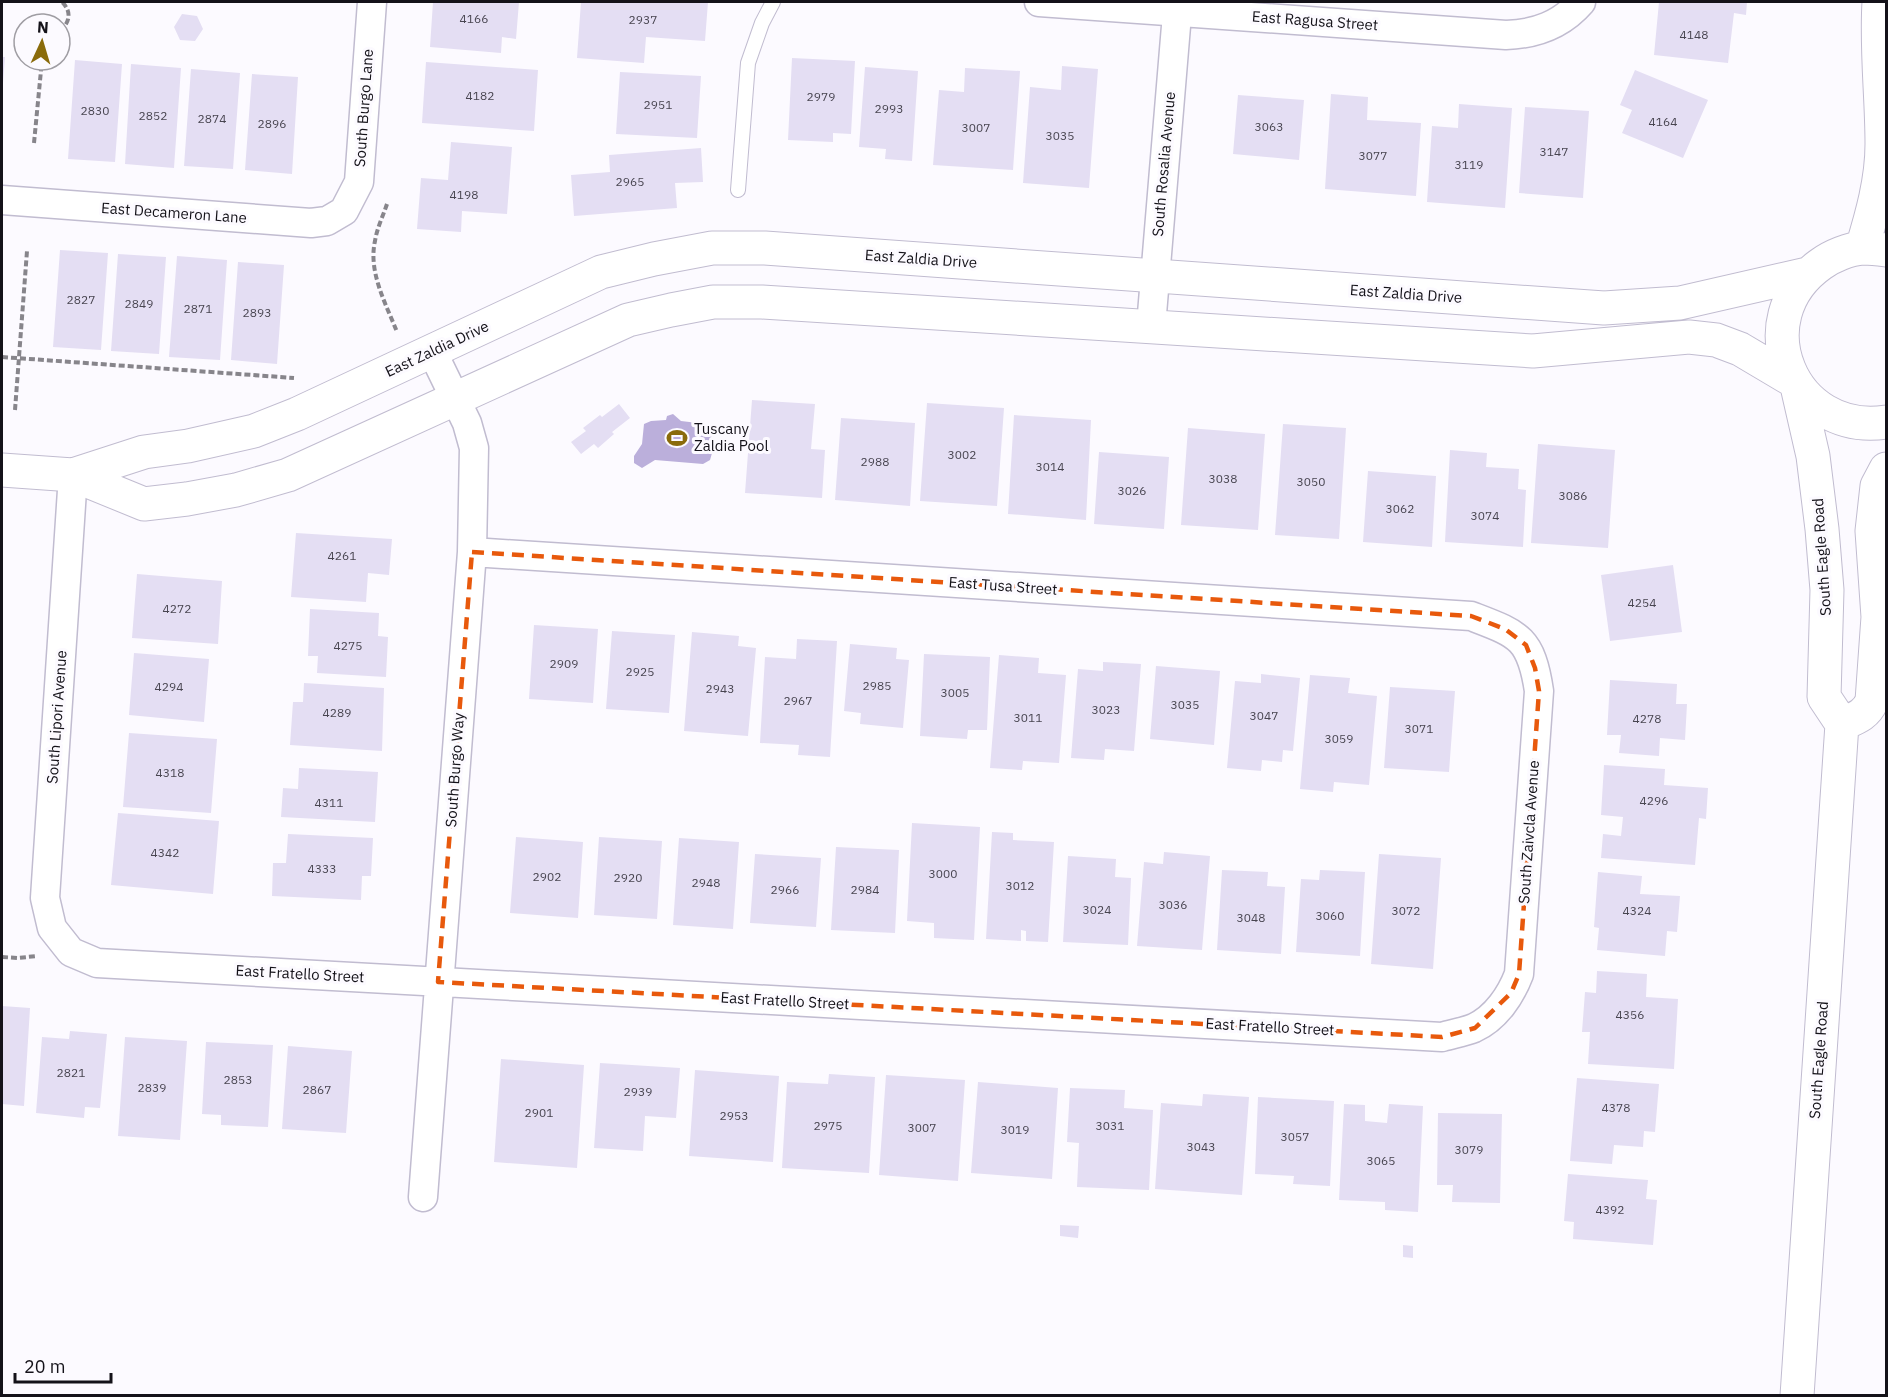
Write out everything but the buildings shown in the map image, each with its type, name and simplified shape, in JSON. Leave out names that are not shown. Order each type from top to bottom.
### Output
[{"type":"street","name":"South Burgo Lane","points":[[344,211],[359,182],[372,2]]},
{"type":"street","name":"East Ragusa Street","points":[[1039,2],[1177,6],[1506,35],[1526,35],[1553,25],[1581,2]]},
{"type":"street","points":[[1807,274],[1832,256],[1874,249],[1875,206],[1882,146],[1877,40],[1879,2]]},
{"type":"street","name":"South Rosalia Avenue","points":[[1151,326],[1177,6]]},
{"type":"street","name":"East Decameron Lane","points":[[2,200],[311,223],[327,221],[344,211]]},
{"type":"street","name":"East Zaldia Drive","points":[[73,476],[144,452],[188,446],[254,431],[297,414],[601,272],[712,248],[765,248],[1604,308],[1680,303],[1807,274]]},
{"type":"street","name":"South Eagle Road","points":[[1797,1395],[1842,724],[1824,697],[1827,590],[1822,529],[1813,456],[1796,383],[1784,359],[1782,328],[1790,299],[1807,274]]},
{"type":"street","name":"East Zaldia Drive","points":[[2,470],[73,476],[144,504],[236,490],[288,475],[628,320],[713,302],[762,302],[1533,351],[1689,337],[1716,340],[1740,349],[1796,383]]},
{"type":"street","name":"South Burgo Way","points":[[423,1197],[472,552],[474,448],[457,399],[432,351]]},
{"type":"street","points":[[1796,383],[1816,407],[1841,420],[1869,425],[1887,422]]},
{"type":"street","points":[[1842,724],[1862,715],[1869,709],[1872,700],[1878,617],[1872,531],[1877,486],[1887,469]]},
{"type":"street","name":"South Lipori Avenue","points":[[71,952],[52,928],[45,898],[73,476]]},
{"type":"street","name":"East Tusa Street","points":[[472,552],[1471,616],[1505,630],[1526,645]]},
{"type":"street","name":"South Zaivcla Avenue","points":[[1495,1013],[1511,993],[1519,974],[1539,691],[1535,668],[1526,645]]},
{"type":"street","name":"East Fratello Street","points":[[71,952],[97,963],[1442,1037],[1475,1028],[1495,1013]]},
{"type":"lane","points":[[738,190],[748,63],[762,23],[773,2]]},
{"type":"path","points":[[34,143],[41,72]]},
{"type":"path","points":[[387,204],[375,241],[373,260],[377,280],[401,341]]},
{"type":"path","points":[[15,411],[27,251]]},
{"type":"path","points":[[2,357],[298,378]]},
{"type":"highlighted area","points":[[472,552],[1471,616],[1505,629],[1526,645],[1535,668],[1539,691],[1519,974],[1511,993],[1475,1028],[1442,1037],[438,982]]},
{"type":"shaded area","name":"Tuscany Zaldia Pool","points":[[673,414],[681,421],[706,424],[711,427],[710,460],[703,464],[655,460],[642,468],[634,463],[634,456],[642,444],[644,424],[666,420],[667,416]]},
{"type":"place","name":"Tuscany Zaldia Pool","points":[[677,438]]}]
